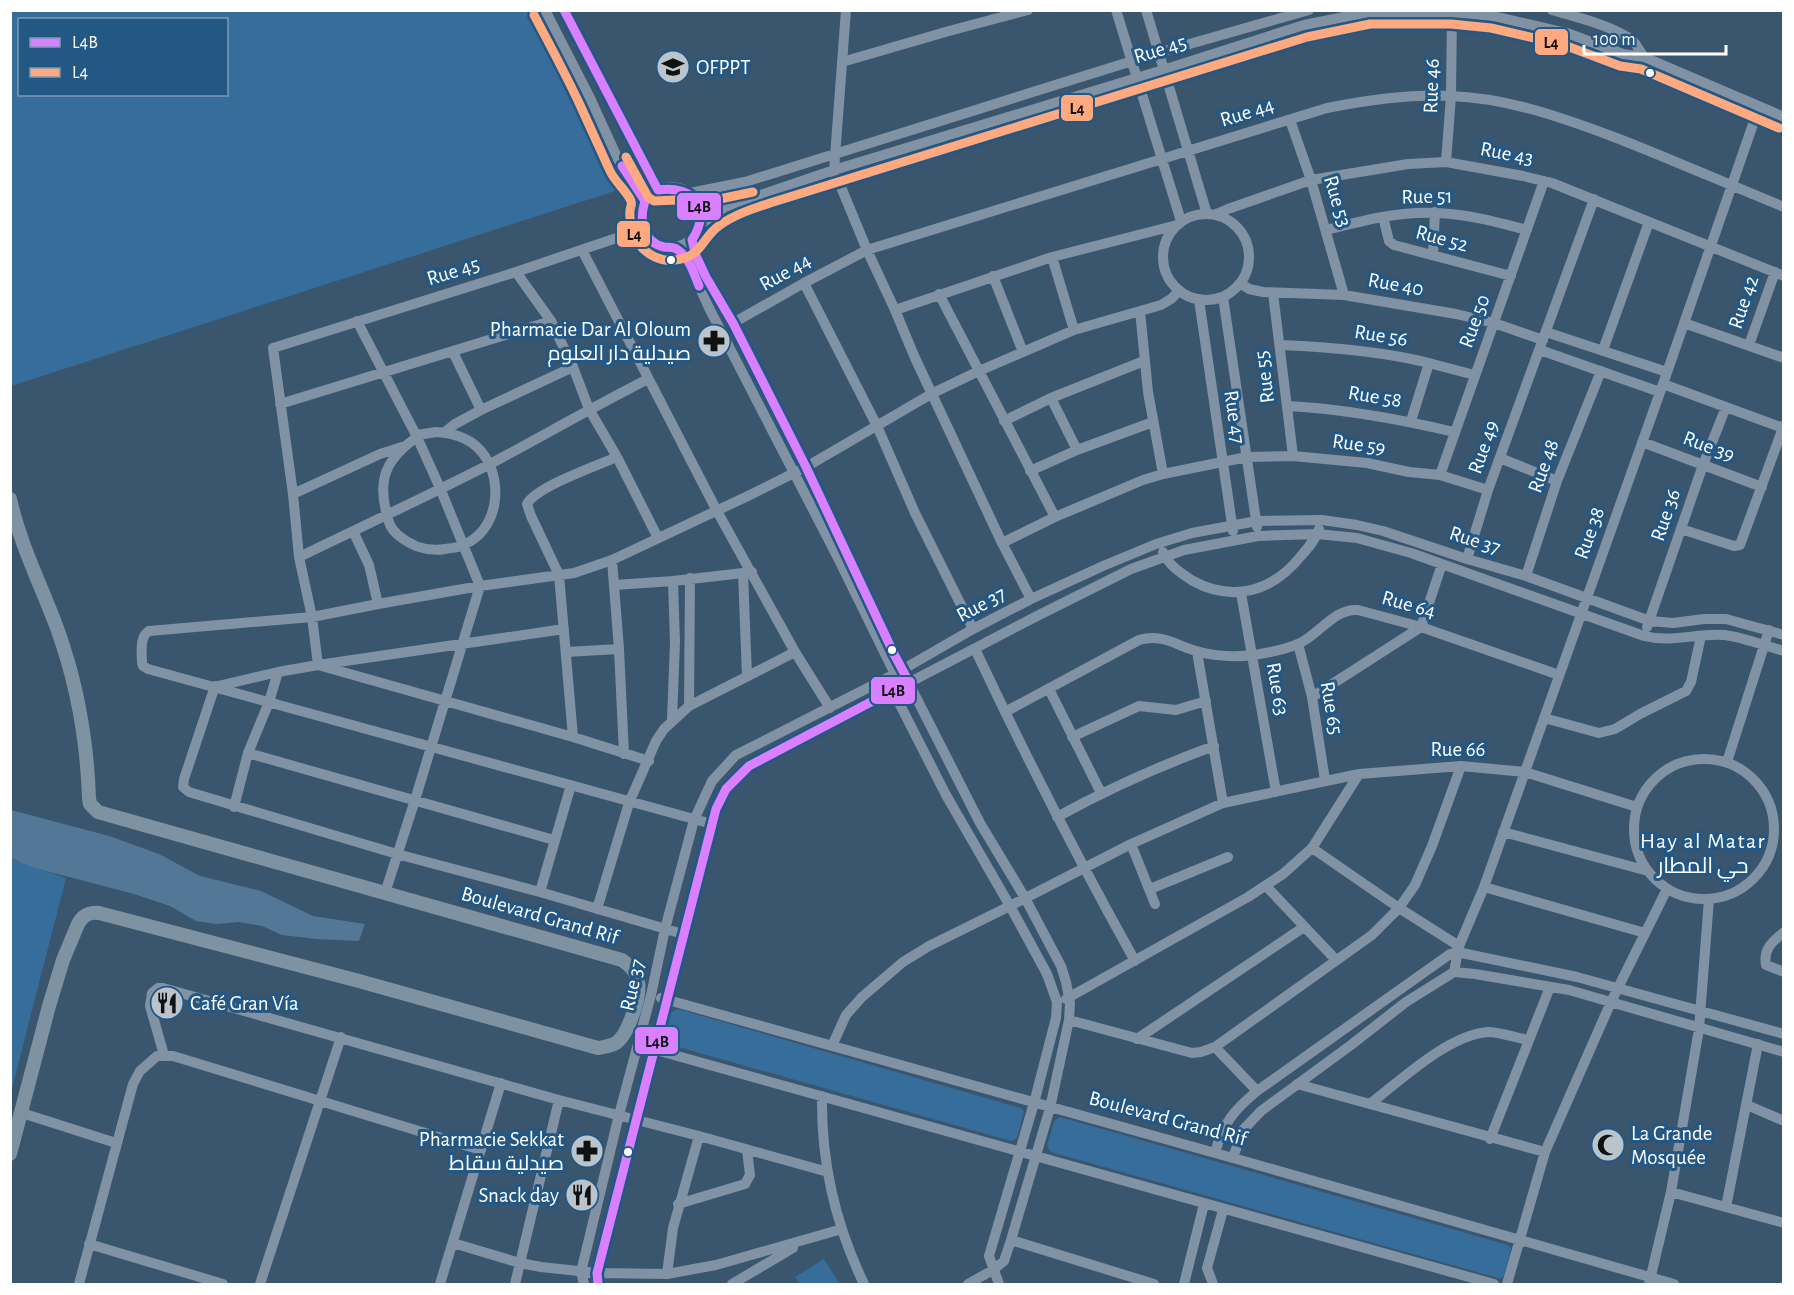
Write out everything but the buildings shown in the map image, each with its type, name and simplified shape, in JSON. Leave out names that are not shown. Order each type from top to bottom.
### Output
[{"type":"main road","name":"Boulevard Grand Rif","points":[[10,499],[24,546],[56,626],[74,682],[85,740],[90,804],[93,809],[103,814],[622,960],[635,972],[639,989],[623,1036],[608,1047],[598,1048],[370,984],[94,912],[84,916],[78,924],[53,990],[10,1154]]},
{"type":"street","points":[[545,10],[590,98],[622,168],[645,201]]},
{"type":"street","points":[[564,10],[658,190]]},
{"type":"street","points":[[846,10],[834,170],[915,358],[1002,543],[1031,599]]},
{"type":"street","points":[[842,62],[1028,10]]},
{"type":"street","points":[[1116,10],[1179,223]]},
{"type":"street","points":[[1146,10],[1188,150],[1213,215]]},
{"type":"street","name":"Rue 45","points":[[690,193],[728,186],[834,155],[1158,53],[1309,10]]},
{"type":"street","name":"Rue 45","points":[[1552,10],[1621,33],[1635,43],[1644,57]]},
{"type":"street","name":"Rue 45","points":[[701,224],[725,207],[834,170],[1304,25],[1369,11],[1452,12],[1493,16],[1567,33],[1623,54],[1644,57],[1784,117]]},
{"type":"street","name":"Rue 46","points":[[1446,162],[1451,96],[1452,12]]},
{"type":"street","name":"Rue 44","points":[[733,323],[867,250],[1327,108],[1398,96],[1451,96],[1493,100],[1564,118],[1784,207]]},
{"type":"street","name":"Rue 38","points":[[1454,972],[1458,949],[1484,887],[1662,388],[1759,107]]},
{"type":"street","name":"Rue 53","points":[[1290,120],[1311,180],[1344,295]]},
{"type":"street","name":"Rue 43","points":[[1213,215],[1311,180],[1385,166],[1446,162],[1544,181],[1779,274]]},
{"type":"street","name":"Rue 50","points":[[1440,475],[1544,181]]},
{"type":"street","points":[[669,187],[680,188],[690,193],[699,204],[702,217],[698,233],[692,240],[676,248],[662,247],[651,240],[643,229],[641,215],[645,201],[658,190],[669,187]]},
{"type":"street","name":"Rue 49","points":[[1467,559],[1488,490],[1594,199]]},
{"type":"street","points":[[1433,255],[1435,212]]},
{"type":"street","name":"Rue 51","points":[[1326,230],[1383,217],[1435,212],[1470,216],[1527,230]]},
{"type":"street","points":[[895,310],[1052,257],[1179,223],[1193,216],[1213,215],[1230,222],[1240,231],[1247,244],[1249,257],[1247,271],[1233,291],[1223,297],[1199,300],[1179,291],[1169,280],[1163,266],[1163,251],[1167,237],[1179,223]]},
{"type":"street","name":"Rue 52","points":[[1383,217],[1391,243],[1397,246],[1510,276]]},
{"type":"street","points":[[1603,350],[1650,222]]},
{"type":"street","name":"Rue 45","points":[[280,404],[273,348],[516,272],[643,229]]},
{"type":"street","points":[[692,240],[696,256],[706,277],[733,323],[861,581],[898,672],[893,691],[946,795],[1047,974],[1057,1002],[1056,1018],[1034,1103],[989,1256],[999,1284]]},
{"type":"street","points":[[676,248],[689,264],[793,473],[898,672],[909,682],[980,822],[1025,898],[1061,966],[1070,997],[1069,1020],[1050,1108],[1004,1261],[968,1284]]},
{"type":"street","points":[[582,250],[747,572],[830,708]]},
{"type":"street","points":[[1052,257],[1074,330]]},
{"type":"street","points":[[516,272],[550,321],[573,367],[589,409],[617,457],[657,538]]},
{"type":"street","name":"Rue 42","points":[[1749,345],[1779,274]]},
{"type":"street","points":[[993,276],[1023,352]]},
{"type":"street","points":[[804,283],[877,426],[915,513],[973,629]]},
{"type":"street","name":"Rue 40","points":[[1240,283],[1254,291],[1344,295],[1375,299],[1494,322],[1543,341],[1601,371],[1783,426]]},
{"type":"street","points":[[712,824],[629,803],[146,668],[142,663],[145,634],[149,631],[312,617],[480,586],[582,571],[612,560],[806,467],[933,393],[979,371],[1074,330],[1164,303],[1179,291]]},
{"type":"street","name":"Rue 55","points":[[1273,293],[1293,456]]},
{"type":"street","points":[[939,294],[1055,517]]},
{"type":"street","name":"Rue 47","points":[[1223,297],[1258,536]]},
{"type":"street","name":"Rue 47","points":[[1199,300],[1234,540]]},
{"type":"street","points":[[1140,311],[1144,361],[1163,474]]},
{"type":"street","points":[[357,321],[417,437],[480,586],[385,893]]},
{"type":"street","points":[[318,665],[312,617],[299,557],[293,494],[280,404],[550,321]]},
{"type":"street","points":[[1684,323],[1784,358]]},
{"type":"street","name":"Rue 40","points":[[1543,341],[1603,350],[1667,372]]},
{"type":"street","name":"Rue 56","points":[[1280,345],[1367,352],[1429,363],[1475,375]]},
{"type":"street","points":[[453,352],[481,410]]},
{"type":"street","points":[[1004,421],[1051,398],[1144,361]]},
{"type":"street","points":[[1411,422],[1429,363]]},
{"type":"street","points":[[445,432],[481,410],[573,367]]},
{"type":"street","name":"Rue 48","points":[[1527,576],[1557,481],[1601,371]]},
{"type":"street","points":[[299,557],[387,516],[489,464],[648,379]]},
{"type":"street","points":[[1051,398],[1077,450]]},
{"type":"street","name":"Rue 58","points":[[1288,405],[1347,411],[1454,432]]},
{"type":"street","name":"Rue 36","points":[[1644,636],[1703,465],[1726,407]]},
{"type":"street","points":[[1030,471],[1077,450],[1153,422]]},
{"type":"street","points":[[1681,529],[1738,546],[1743,540],[1783,426]]},
{"type":"street","points":[[445,432],[471,442],[484,455],[496,487],[493,511],[482,531],[463,546],[440,550],[417,546],[397,534],[389,525],[383,497],[384,478],[392,460],[403,447],[417,435],[445,432]]},
{"type":"street","name":"Rue 39","points":[[1642,442],[1762,487]]},
{"type":"street","points":[[293,494],[380,454],[403,447]]},
{"type":"street","name":"Rue 59","points":[[1002,543],[1129,485],[1163,474],[1247,457],[1293,456],[1356,462],[1440,475],[1488,490]]},
{"type":"street","points":[[573,737],[559,575],[528,510],[528,502],[533,496],[565,479],[617,457]]},
{"type":"street","points":[[1500,458],[1557,481]]},
{"type":"street","points":[[1160,543],[1165,556],[1179,571],[1198,583],[1220,591],[1241,592],[1269,584],[1279,578],[1298,560],[1318,534],[1322,520]]},
{"type":"street","name":"Rue 37","points":[[581,1272],[694,820],[712,781],[736,755],[898,672],[973,629],[1103,566],[1192,533],[1257,521],[1322,520],[1383,531],[1527,576],[1650,621],[1673,623],[1726,619],[1784,635]]},
{"type":"street","points":[[353,531],[369,565],[378,604]]},
{"type":"street","name":"Rue 37","points":[[598,1279],[635,1119],[712,824],[726,789],[749,766],[1090,588],[1131,569],[1184,550],[1258,536],[1318,534],[1358,537],[1411,553],[1644,636],[1670,640],[1725,635],[1784,651]]},
{"type":"street","points":[[612,560],[624,754]]},
{"type":"street","points":[[1312,697],[1421,627],[1442,564]]},
{"type":"street","points":[[615,585],[747,572]]},
{"type":"street","points":[[747,572],[747,676]]},
{"type":"street","points":[[689,706],[690,578]]},
{"type":"street","points":[[672,720],[675,642],[673,581]]},
{"type":"street","name":"Rue 63","points":[[1241,592],[1276,792]]},
{"type":"street","name":"Rue 64","points":[[1005,712],[1134,642],[1147,638],[1163,639],[1197,652],[1227,657],[1253,655],[1278,651],[1298,644],[1340,614],[1351,609],[1421,627],[1559,675]]},
{"type":"street","points":[[215,686],[318,665],[564,629]]},
{"type":"street","points":[[1727,762],[1769,630]]},
{"type":"street","points":[[1544,718],[1599,733],[1615,729],[1686,691],[1691,682],[1701,636]]},
{"type":"street","points":[[675,642],[689,642]]},
{"type":"street","name":"Rue 65","points":[[1298,644],[1312,697],[1325,780]]},
{"type":"street","points":[[975,649],[1057,817],[1135,961]]},
{"type":"street","points":[[566,652],[619,650]]},
{"type":"street","points":[[597,909],[629,803],[656,741],[672,720],[689,706],[795,652]]},
{"type":"street","points":[[1197,652],[1222,803]]},
{"type":"street","points":[[318,665],[573,737],[649,761]]},
{"type":"street","points":[[234,807],[248,753],[269,702],[278,672]]},
{"type":"street","points":[[215,686],[187,767],[183,787],[193,794],[683,934]]},
{"type":"street","points":[[1049,689],[1101,793]]},
{"type":"street","points":[[1072,737],[1138,706],[1176,710],[1206,701]]},
{"type":"street","points":[[1057,817],[1101,793],[1160,766],[1214,746]]},
{"type":"street","points":[[742,752],[749,766]]},
{"type":"street","points":[[248,753],[554,840]]},
{"type":"street","points":[[1705,759],[1727,762],[1745,772],[1760,786],[1771,805],[1778,847],[1756,877],[1743,888],[1726,896],[1709,899],[1687,897],[1667,889],[1648,871],[1639,856],[1634,823],[1637,807],[1647,787],[1663,772],[1683,762],[1705,759]]},
{"type":"street","points":[[1069,1020],[1192,1053],[1215,1047],[1371,935],[1399,908],[1414,885],[1432,846],[1461,766]]},
{"type":"street","name":"Rue 66","points":[[832,1046],[846,1015],[862,997],[896,968],[929,946],[1131,844],[1222,803],[1359,774],[1461,766],[1525,772],[1637,807]]},
{"type":"street","points":[[1057,1002],[1135,961],[1266,886],[1290,868],[1312,848],[1359,774]]},
{"type":"street","points":[[540,892],[571,785]]},
{"type":"street","points":[[1503,832],[1648,871]]},
{"type":"street","points":[[1131,844],[1155,904]]},
{"type":"street","points":[[1312,848],[1458,949],[1577,977],[1784,1034]]},
{"type":"street","points":[[1150,889],[1228,857]]},
{"type":"street","points":[[1266,886],[1336,960]]},
{"type":"street","points":[[1484,887],[1645,933]]},
{"type":"street","points":[[1507,1284],[1545,1152],[1611,1002],[1667,889]]},
{"type":"street","points":[[1650,1281],[1671,1192],[1699,1029],[1709,899]]},
{"type":"street","points":[[1137,1039],[1304,927]]},
{"type":"street","points":[[1784,933],[1766,949],[1764,961],[1772,969],[1784,972]]},
{"type":"street","points":[[1215,1153],[1225,1124],[1233,1112],[1257,1091],[1458,949]]},
{"type":"street","points":[[1233,1158],[1242,1131],[1261,1111],[1352,1045],[1406,1002],[1454,972],[1550,987],[1611,1002],[1784,1052]]},
{"type":"street","points":[[1490,1139],[1550,987]]},
{"type":"street","points":[[164,1055],[150,1006],[152,993],[158,988],[172,989],[559,1100],[828,1172]]},
{"type":"street","name":"Boulevard Grand Rif","points":[[651,995],[1233,1158],[1650,1281],[1674,1284]]},
{"type":"street","points":[[1370,1104],[1441,1050],[1458,1040],[1489,1032],[1529,1040]]},
{"type":"street","points":[[261,1284],[341,1037]]},
{"type":"street","points":[[1726,1207],[1758,1044]]},
{"type":"street","points":[[638,1045],[1494,1284]]},
{"type":"street","points":[[1215,1047],[1257,1091]]},
{"type":"street","points":[[79,1284],[136,1077],[157,1056],[173,1056],[481,1150]]},
{"type":"street","points":[[440,1284],[501,1083]]},
{"type":"street","points":[[1296,1084],[1490,1139],[1545,1152]]},
{"type":"street","points":[[822,1096],[822,1137],[828,1172],[842,1229],[854,1264],[864,1284]]},
{"type":"street","points":[[515,1284],[559,1100]]},
{"type":"street","points":[[1747,1105],[1784,1121]]},
{"type":"street","points":[[22,1113],[116,1143]]},
{"type":"street","points":[[667,1274],[671,1236],[678,1204],[699,1136]]},
{"type":"street","points":[[678,1204],[745,1184],[751,1172],[747,1150]]},
{"type":"street","points":[[1671,1192],[1784,1223]]},
{"type":"street","points":[[1184,1284],[1204,1204]]},
{"type":"street","points":[[1213,1284],[1207,1268],[1224,1210]]},
{"type":"street","points":[[453,1243],[520,1263],[581,1272],[598,1279],[667,1274],[716,1265],[842,1229]]},
{"type":"street","points":[[738,1283],[813,1236]]},
{"type":"street","points":[[1011,1240],[1154,1284]]},
{"type":"street","points":[[89,1244],[223,1284]]},
{"type":"street","points":[[581,1272],[584,1284]]},
{"type":"shaded area","points":[[10,11],[527,11],[621,189],[11,386]]},
{"type":"shaded area","points":[[11,810],[109,836],[159,854],[200,876],[261,891],[313,916],[365,924],[359,941],[282,935],[262,926],[239,922],[216,924],[196,921],[170,906],[134,894],[31,867],[11,858]]},
{"type":"shaded area","points":[[11,859],[66,878],[11,1092]]},
{"type":"shaded area","points":[[678,1009],[1021,1108],[1024,1111],[1017,1138],[1011,1141],[668,1044],[664,1037],[671,1012]]},
{"type":"shaded area","points":[[1060,1117],[1508,1245],[1511,1249],[1504,1275],[1498,1278],[1051,1152],[1047,1146],[1054,1121]]},
{"type":"shaded area","points":[[824,1259],[840,1284],[800,1284],[795,1277]]},
{"type":"transit line","name":"L4B","points":[[564,10],[658,190],[682,191],[696,201],[700,209],[698,228],[692,240],[696,256],[733,323],[806,467],[909,682],[749,766],[726,789],[716,809],[597,1273],[598,1284]]},
{"type":"transit line","name":"L4","points":[[534,15],[575,94],[610,171],[631,201],[631,223],[637,240],[650,254],[665,260],[675,260],[691,255],[714,230],[726,221],[770,203],[1307,37],[1370,24],[1451,24],[1491,28],[1564,45],[1620,66],[1641,69],[1779,128]]},
{"type":"transit line","name":"L4","points":[[626,157],[648,197],[654,201],[677,200],[691,205],[753,192]]},
{"type":"transit line","name":"L4B","points":[[622,166],[645,201],[642,215],[647,235],[657,244],[674,248],[682,253],[691,266],[699,286]]},
{"type":"place","name":"OFPPT","points":[[673,67]]},
{"type":"place","name":"Pharmacie Dar Al Oloum صيدلية دار العلوم","points":[[714,341]]},
{"type":"place","name":"Café Gran Vía","points":[[167,1003]]},
{"type":"place","name":"La Grande Mosquée","points":[[1608,1145]]},
{"type":"place","name":"Pharmacie Sekkat صيدلية سقاط","points":[[587,1151]]},
{"type":"place","name":"Snack day","points":[[582,1195]]},
{"type":"district","name":"Hay al Matar حي المطار","points":[[1703,852]]}]
